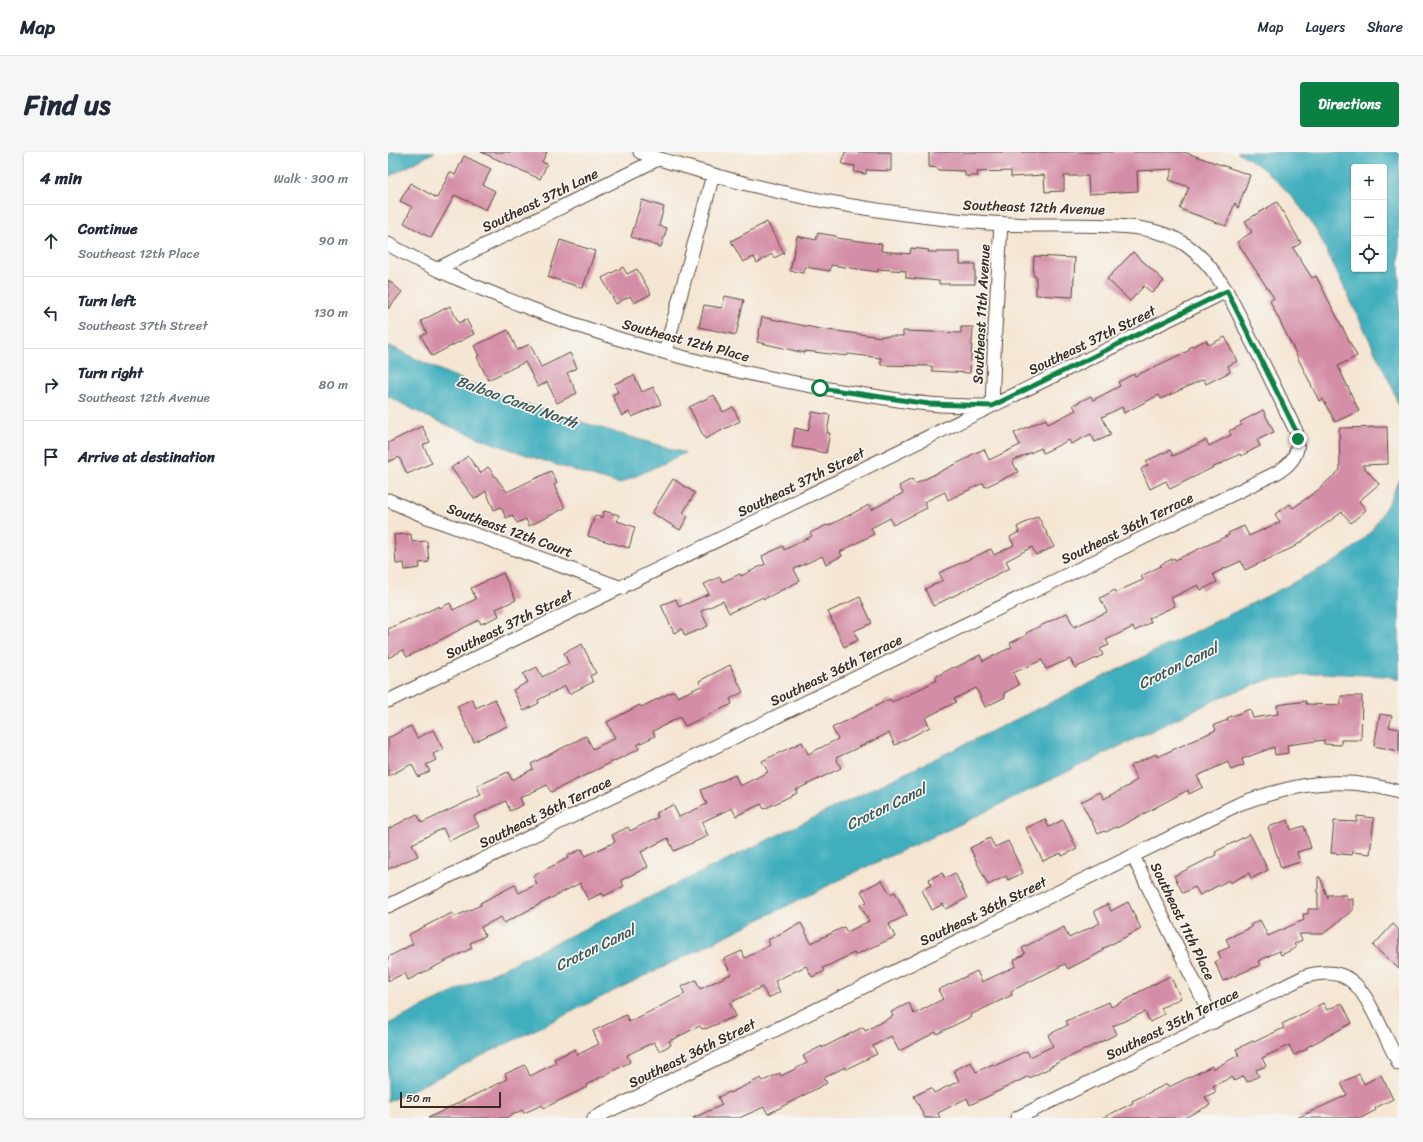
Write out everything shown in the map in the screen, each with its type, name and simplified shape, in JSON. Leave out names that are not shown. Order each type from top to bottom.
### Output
[{"type":"street","name":"Southeast 12th Avenue","points":[[640,152],[658,159],[713,175],[798,197],[849,206],[956,220],[1001,223],[1137,227],[1159,232],[1178,240],[1196,252],[1213,270],[1227,291],[1296,431],[1298,446],[1294,458]]},
{"type":"street","name":"Southeast 37th Lane","points":[[437,269],[658,159]]},
{"type":"street","points":[[664,352],[713,175]]},
{"type":"street","name":"Southeast 11th Avenue","points":[[992,406],[1001,223]]},
{"type":"street","name":"Southeast 12th Place","points":[[388,244],[416,260],[508,299],[572,324],[664,352],[746,373],[820,388],[929,404],[992,406]]},
{"type":"street","name":"Southeast 37th Street","points":[[388,701],[622,588],[1227,291]]},
{"type":"street","name":"Southeast 36th Terrace","points":[[388,906],[1272,475],[1286,467],[1294,458]]},
{"type":"street","name":"Southeast 12th Court","points":[[388,500],[427,517],[622,588]]},
{"type":"street","name":"Southeast 36th Street","points":[[594,1118],[1239,804],[1291,787],[1321,782],[1341,782],[1399,792]]},
{"type":"street","name":"Southeast 11th Place","points":[[1133,856],[1214,1022]]},
{"type":"street","name":"Southeast 35th Terrace","points":[[1017,1118],[1306,976],[1327,972],[1344,977],[1353,982],[1365,995],[1399,1064]]},
{"type":"water","points":[[388,152],[435,152],[388,177]]},
{"type":"water","points":[[1237,152],[1399,152],[1399,407],[1392,387],[1318,233],[1293,198],[1261,168]]},
{"type":"water","name":"Balboa Canal North","points":[[388,345],[448,374],[485,389],[585,423],[685,453],[619,484],[546,462],[498,445],[426,416],[388,396]]},
{"type":"water","name":"Croton Canal","points":[[1399,479],[1399,680],[1386,676],[1320,673],[1268,680],[1221,697],[948,830],[864,868],[388,1102],[388,1024],[1058,699],[1337,560],[1356,546],[1372,530],[1390,500]]},
{"type":"building","points":[[481,152],[547,152],[542,162],[547,164],[540,179]]},
{"type":"building","points":[[845,152],[891,152],[891,171],[866,170],[866,174],[854,172],[855,166],[842,164]]},
{"type":"building","points":[[929,152],[1184,152],[1250,175],[1238,208],[1235,203],[1226,226],[1180,209],[1189,187],[1169,180],[1173,169],[1137,171],[1138,191],[1089,194],[1088,176],[1064,176],[1064,191],[1045,192],[1044,175],[1011,177],[1011,171],[977,172],[978,176],[965,176],[965,171],[938,170],[938,168],[929,167]]},
{"type":"building","points":[[464,156],[491,169],[483,185],[495,191],[486,210],[455,195],[431,238],[404,223],[412,207],[400,201],[410,183],[437,198],[450,172],[455,175]]},
{"type":"building","points":[[642,200],[664,207],[659,226],[667,228],[661,247],[631,237]]},
{"type":"building","points":[[1277,202],[1301,243],[1293,248],[1312,278],[1316,276],[1357,356],[1338,366],[1359,411],[1335,422],[1323,399],[1319,401],[1270,301],[1274,298],[1237,242],[1252,232],[1245,221]]},
{"type":"building","points":[[767,222],[784,253],[774,258],[772,254],[757,263],[754,257],[743,262],[731,241]]},
{"type":"building","points":[[818,233],[836,236],[836,238],[882,244],[881,251],[910,254],[911,248],[929,250],[928,252],[960,252],[960,264],[975,264],[975,284],[939,284],[939,281],[906,278],[906,271],[878,269],[878,272],[831,265],[830,271],[805,267],[804,273],[790,271],[797,236],[816,240]]},
{"type":"building","points":[[560,240],[595,251],[583,288],[548,277]]},
{"type":"building","points":[[1133,252],[1164,281],[1152,293],[1144,286],[1130,301],[1107,279]]},
{"type":"building","points":[[1034,256],[1075,258],[1073,297],[1036,295],[1036,276],[1033,276]]},
{"type":"building","points":[[623,267],[627,274],[637,269],[651,294],[634,303],[630,296],[616,304],[602,278]]},
{"type":"building","points":[[388,280],[402,292],[388,309]]},
{"type":"building","points":[[725,296],[744,300],[736,335],[699,327],[704,305],[722,308]]},
{"type":"building","points":[[450,306],[459,323],[466,319],[474,334],[432,356],[421,336],[427,333],[421,321]]},
{"type":"building","points":[[762,317],[820,329],[882,337],[903,336],[903,331],[961,333],[961,327],[973,327],[970,373],[932,371],[932,366],[881,365],[881,358],[805,351],[805,353],[757,342]]},
{"type":"building","points":[[508,330],[517,350],[530,344],[541,367],[570,353],[577,368],[567,373],[577,393],[557,403],[547,382],[538,387],[525,362],[488,380],[477,357],[479,356],[474,346]]},
{"type":"building","points":[[1225,337],[1237,361],[1228,366],[1230,372],[1206,384],[1204,379],[1161,399],[1159,395],[1124,413],[1122,407],[1102,417],[1111,435],[1095,442],[1091,434],[1071,444],[1069,440],[1043,453],[1041,448],[1012,461],[1018,472],[985,487],[983,483],[948,500],[945,492],[924,502],[927,508],[893,525],[890,518],[871,528],[874,534],[840,552],[842,556],[826,564],[822,556],[794,569],[800,581],[764,599],[763,597],[729,613],[723,601],[701,611],[708,626],[685,636],[682,629],[674,633],[661,605],[676,599],[679,607],[709,594],[704,584],[720,577],[722,582],[740,574],[741,576],[765,564],[762,556],[783,546],[784,550],[812,536],[810,533],[827,525],[828,526],[869,505],[871,510],[903,493],[899,486],[912,479],[915,484],[984,449],[989,460],[1020,445],[1014,433],[1046,419],[1048,424],[1076,410],[1073,405],[1091,396],[1093,400],[1120,386],[1118,382],[1134,374],[1135,376],[1190,350],[1189,348],[1206,340],[1209,345]]},
{"type":"building","points":[[634,375],[642,392],[653,387],[661,404],[632,417],[629,412],[622,416],[612,395],[618,392],[614,384]]},
{"type":"building","points":[[714,395],[723,412],[733,407],[740,421],[705,439],[689,407]]},
{"type":"building","points":[[1263,410],[1274,432],[1257,440],[1260,446],[1241,456],[1240,454],[1170,489],[1166,481],[1150,489],[1141,469],[1148,465],[1146,461],[1170,450],[1173,456],[1206,440],[1209,446],[1231,435],[1229,431],[1242,425],[1240,422]]},
{"type":"building","points":[[812,412],[830,415],[827,433],[830,433],[826,453],[792,447],[795,428],[808,431]]},
{"type":"building","points":[[422,426],[430,442],[423,445],[432,463],[407,474],[399,457],[388,462],[388,443]]},
{"type":"building","points":[[1387,427],[1388,464],[1362,465],[1379,484],[1359,501],[1366,510],[1351,523],[1342,512],[1294,547],[1245,570],[1241,561],[1213,574],[1217,582],[1201,590],[1198,585],[1171,598],[1175,606],[1149,618],[1151,622],[1135,631],[1133,627],[1106,640],[1109,645],[1100,649],[1103,655],[1075,668],[1070,659],[1046,669],[1042,660],[1013,673],[1019,685],[1004,693],[1005,697],[985,707],[976,688],[954,699],[956,702],[925,718],[930,727],[895,745],[889,733],[836,758],[841,768],[796,790],[797,793],[764,809],[761,804],[736,816],[732,808],[702,822],[708,836],[674,851],[668,838],[641,852],[648,867],[621,880],[624,886],[604,896],[602,893],[588,900],[580,883],[504,923],[501,917],[481,927],[485,936],[470,943],[472,948],[408,980],[405,973],[388,981],[388,957],[413,944],[408,935],[435,921],[452,913],[454,917],[481,905],[480,903],[515,885],[519,893],[537,884],[533,876],[568,858],[567,856],[582,849],[585,856],[615,842],[612,835],[628,827],[630,831],[658,817],[656,813],[673,805],[679,817],[707,804],[701,790],[735,775],[740,786],[768,772],[762,761],[802,742],[808,754],[838,739],[832,728],[890,699],[892,702],[912,693],[937,680],[935,677],[980,655],[983,661],[1012,647],[1010,643],[1027,635],[1026,633],[1067,613],[1074,627],[1107,612],[1100,598],[1115,590],[1116,592],[1143,580],[1141,576],[1174,558],[1175,560],[1229,535],[1228,533],[1244,526],[1249,536],[1280,522],[1275,514],[1290,504],[1293,508],[1321,488],[1340,470],[1339,428]]},
{"type":"building","points":[[468,456],[480,473],[488,467],[507,492],[551,471],[557,483],[554,485],[565,508],[529,526],[526,519],[517,523],[512,515],[506,518],[501,507],[494,510],[486,491],[475,499],[451,468]]},
{"type":"building","points":[[673,479],[695,493],[683,513],[688,516],[680,530],[652,513]]},
{"type":"building","points":[[604,511],[619,515],[617,521],[635,527],[629,548],[588,536],[595,515],[602,518]]},
{"type":"building","points":[[1038,516],[1054,547],[1036,555],[1032,547],[1006,561],[1010,568],[933,606],[925,589],[943,580],[939,573],[991,549],[994,555],[1014,545],[1010,537],[1019,532],[1017,527]]},
{"type":"building","points":[[411,534],[412,542],[427,541],[429,562],[419,563],[420,568],[405,570],[404,563],[396,564],[394,535]]},
{"type":"building","points":[[503,573],[516,600],[496,609],[499,616],[481,624],[479,620],[407,657],[403,650],[388,658],[388,629],[439,606],[440,608],[450,603],[453,610],[476,599],[471,588]]},
{"type":"building","points":[[860,597],[872,623],[854,631],[858,640],[844,647],[828,612]]},
{"type":"building","points":[[582,644],[596,673],[590,676],[593,682],[569,694],[565,686],[538,700],[539,703],[524,711],[513,690],[528,682],[523,674],[537,667],[542,677],[569,664],[564,653]]},
{"type":"building","points":[[730,665],[743,692],[730,699],[732,704],[685,726],[680,717],[653,731],[655,736],[637,745],[639,749],[551,792],[547,785],[520,798],[523,805],[510,811],[506,801],[474,816],[479,827],[449,841],[443,828],[412,844],[418,856],[388,869],[388,829],[417,814],[422,823],[481,795],[477,786],[508,772],[512,780],[533,769],[531,764],[586,736],[593,749],[615,738],[607,722],[640,705],[641,707],[674,691],[678,697],[701,686],[699,681]]},
{"type":"building","points":[[1341,696],[1362,696],[1361,740],[1341,740],[1341,745],[1324,744],[1324,740],[1287,745],[1288,753],[1275,755],[1274,747],[1242,759],[1244,765],[1231,770],[1228,762],[1197,776],[1203,787],[1189,794],[1188,790],[1117,828],[1116,827],[1098,834],[1081,802],[1100,792],[1104,799],[1130,785],[1137,780],[1130,766],[1156,754],[1157,757],[1216,730],[1214,725],[1228,720],[1227,718],[1250,709],[1253,718],[1278,714],[1277,705],[1306,701],[1306,704],[1341,705]]},
{"type":"building","points":[[472,699],[476,708],[495,699],[507,726],[474,742],[457,706]]},
{"type":"building","points":[[1380,714],[1392,716],[1389,727],[1399,729],[1399,751],[1374,746]]},
{"type":"building","points":[[411,726],[417,738],[433,730],[443,749],[433,754],[436,760],[426,765],[430,771],[418,777],[412,764],[388,776],[388,738]]},
{"type":"building","points":[[1357,816],[1374,818],[1370,854],[1353,852],[1352,855],[1331,853],[1334,821],[1357,822]]},
{"type":"building","points":[[1045,819],[1049,827],[1063,820],[1077,849],[1062,856],[1061,853],[1043,861],[1026,828]]},
{"type":"building","points":[[1288,820],[1291,830],[1304,826],[1311,848],[1297,852],[1300,862],[1281,868],[1268,827]]},
{"type":"building","points":[[1250,834],[1268,870],[1251,879],[1249,873],[1230,883],[1229,880],[1200,895],[1195,887],[1183,893],[1174,876],[1216,855],[1215,852]]},
{"type":"building","points":[[990,838],[995,847],[1008,841],[1023,873],[1008,880],[1006,876],[988,885],[970,848]]},
{"type":"building","points":[[942,873],[945,878],[955,873],[967,898],[946,909],[943,904],[932,910],[922,890],[931,885],[929,879]]},
{"type":"building","points":[[1318,877],[1320,877],[1328,899],[1328,895],[1346,895],[1346,899],[1353,899],[1353,910],[1323,934],[1299,934],[1302,940],[1294,944],[1296,948],[1281,955],[1279,951],[1258,961],[1260,965],[1223,981],[1215,962],[1221,959],[1218,952],[1230,947],[1226,939],[1252,927],[1250,925],[1260,920],[1268,936],[1304,920],[1303,914],[1308,914],[1308,909],[1318,909]]},
{"type":"building","points":[[882,880],[890,894],[895,892],[907,915],[889,924],[895,937],[855,955],[854,953],[823,968],[825,971],[812,977],[806,966],[775,981],[780,992],[768,998],[762,987],[730,1003],[736,1016],[705,1029],[702,1029],[700,1026],[669,1041],[671,1045],[659,1051],[654,1042],[627,1055],[630,1062],[586,1085],[587,1087],[544,1108],[542,1105],[524,1113],[522,1110],[506,1118],[428,1118],[507,1079],[505,1074],[525,1065],[530,1076],[556,1063],[554,1059],[575,1049],[577,1055],[599,1044],[593,1031],[626,1015],[629,1022],[685,994],[681,987],[696,980],[700,989],[731,974],[724,959],[742,951],[745,958],[770,945],[768,940],[801,923],[811,943],[844,927],[847,932],[869,921],[860,905],[867,902],[861,891]]},
{"type":"building","points":[[1128,902],[1141,929],[1102,949],[1103,951],[1068,969],[1065,964],[1011,991],[1012,995],[970,1015],[971,1017],[937,1034],[936,1032],[899,1051],[891,1036],[873,1046],[877,1054],[846,1069],[845,1067],[824,1078],[827,1083],[768,1114],[764,1107],[739,1118],[693,1118],[722,1105],[718,1097],[761,1078],[763,1081],[780,1073],[781,1076],[807,1063],[803,1056],[863,1027],[865,1031],[893,1016],[891,1012],[909,1003],[914,1014],[943,999],[938,990],[977,971],[982,982],[1016,966],[1014,960],[1025,954],[1022,948],[1064,927],[1069,938],[1100,923],[1094,911],[1108,904],[1111,911]]},
{"type":"building","points":[[1393,924],[1399,930],[1399,969],[1373,946]]},
{"type":"building","points":[[1170,976],[1181,998],[1161,1008],[1164,1014],[1150,1022],[1145,1012],[1113,1026],[1117,1034],[1049,1067],[1050,1068],[1029,1078],[1029,1076],[970,1105],[967,1098],[938,1113],[940,1118],[925,1118],[914,1096],[931,1088],[934,1093],[959,1081],[954,1070],[971,1062],[976,1072],[993,1064],[994,1066],[1027,1051],[1030,1057],[1053,1046],[1048,1035],[1068,1025],[1066,1021],[1109,1002],[1111,1007]]},
{"type":"building","points":[[1323,1003],[1327,1010],[1342,1003],[1352,1023],[1294,1055],[1289,1045],[1262,1058],[1266,1066],[1256,1070],[1259,1076],[1247,1082],[1244,1076],[1234,1081],[1232,1077],[1213,1086],[1216,1092],[1205,1097],[1210,1105],[1184,1118],[1102,1118],[1167,1084],[1169,1087],[1212,1066],[1213,1069],[1239,1055],[1236,1049],[1284,1028],[1282,1024]]},
{"type":"building","points":[[1359,1074],[1364,1084],[1381,1075],[1393,1099],[1375,1108],[1376,1110],[1361,1118],[1297,1118],[1347,1095],[1341,1083]]},
{"type":"route","points":[[820,388],[929,404],[992,406],[1227,291],[1296,431],[1298,439]]}]
